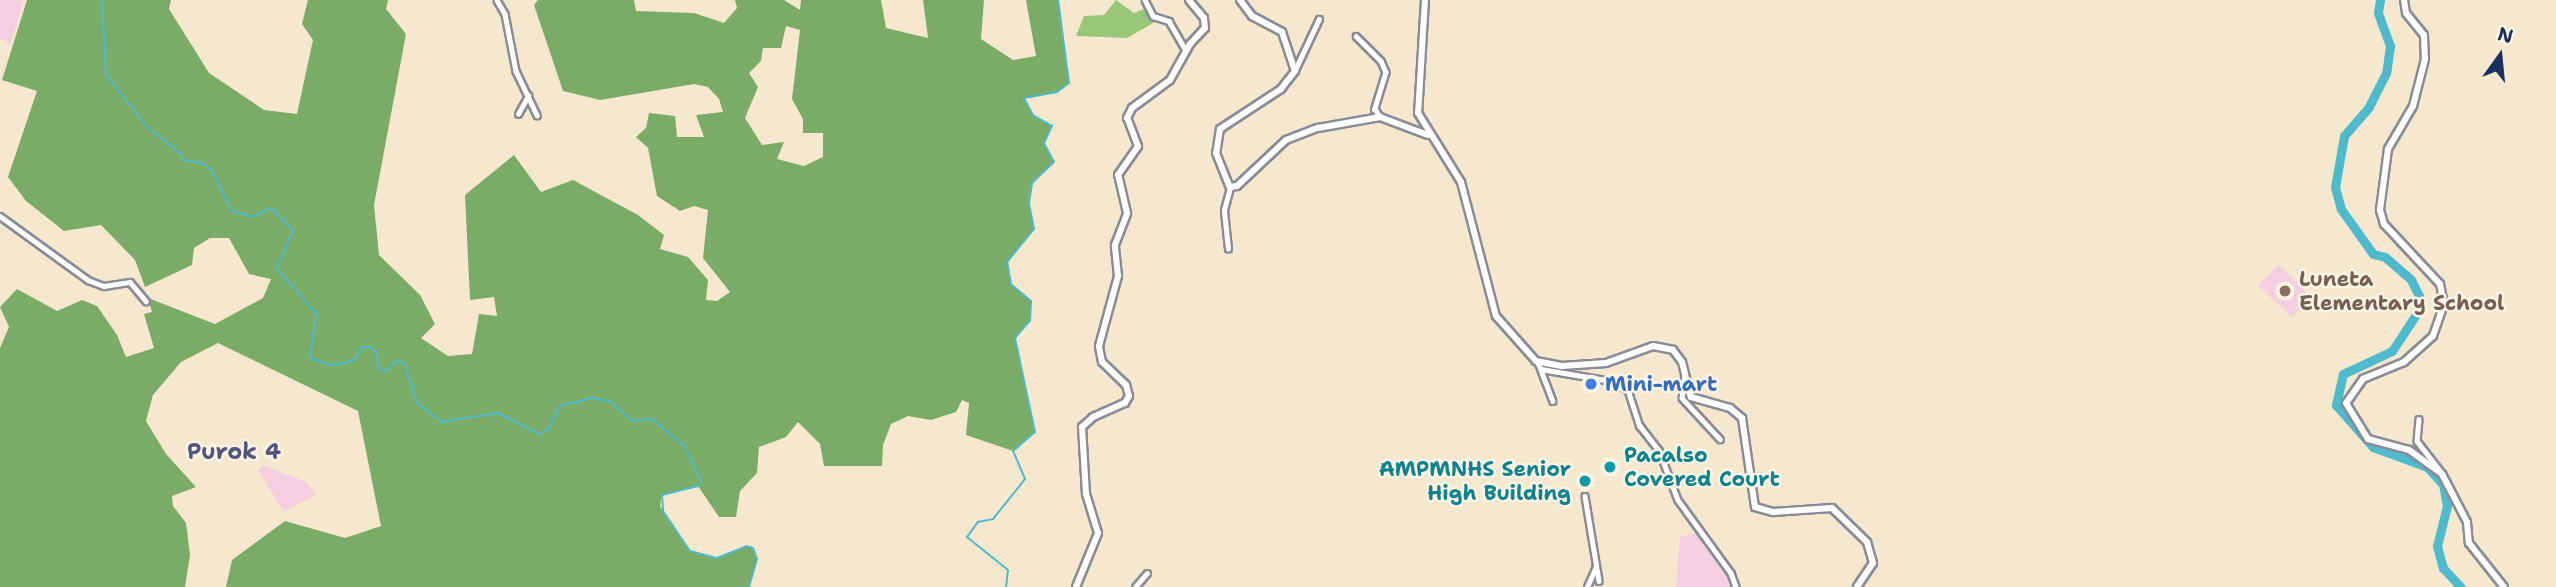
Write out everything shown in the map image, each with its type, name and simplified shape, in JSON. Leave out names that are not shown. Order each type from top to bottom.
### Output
[{"type":"street","points":[[497,0],[505,14],[516,71],[537,115]]},
{"type":"street","points":[[1146,0],[1153,16],[1169,21],[1186,50]]},
{"type":"street","points":[[1076,587],[1098,533],[1086,494],[1082,427],[1129,396],[1126,385],[1102,362],[1099,346],[1118,276],[1115,245],[1127,214],[1118,175],[1138,146],[1128,118],[1132,108],[1170,80],[1186,50],[1205,28],[1204,18],[1189,0]]},
{"type":"street","points":[[1240,0],[1252,16],[1282,32],[1295,71]]},
{"type":"street","points":[[1424,0],[1416,99],[1428,135],[1461,182],[1492,309],[1536,360],[1553,401]]},
{"type":"street","points":[[2404,0],[2406,13],[2424,35],[2425,59],[2413,106],[2388,149],[2379,210],[2384,224],[2440,284],[2444,304],[2433,336],[2404,362],[2363,379],[2346,403],[2368,439],[2409,450],[2442,474]]},
{"type":"street","points":[[1228,249],[1224,214],[1230,187],[1216,153],[1220,129],[1281,89],[1295,71],[1319,19]]},
{"type":"street","points":[[1356,36],[1381,61],[1386,72],[1375,108],[1380,117]]},
{"type":"street","points":[[518,114],[529,95]]},
{"type":"street","points":[[1230,187],[1237,186],[1286,140],[1380,117],[1428,135]]},
{"type":"street","points":[[0,216],[89,280],[104,286],[127,281],[146,301]]},
{"type":"street","points":[[1536,360],[1589,367],[1660,345],[1679,355],[1695,401],[1723,406],[1742,418],[1755,507],[1773,512],[1832,508],[1867,542],[1872,563],[1857,587]]},
{"type":"street","points":[[1541,369],[1611,381],[1628,390],[1640,426],[1659,450],[1678,500],[1731,573],[1736,587]]},
{"type":"street","points":[[1686,374],[1682,398],[1720,439]]},
{"type":"street","points":[[2419,419],[2417,441],[2442,474],[2467,522],[2469,543],[2504,587]]},
{"type":"street","points":[[1585,496],[1599,581]]},
{"type":"street","points":[[1587,587],[1595,569]]},
{"type":"street","points":[[1135,587],[1147,573]]},
{"type":"shaded area","points":[[0,0],[24,0],[11,43],[0,39]]},
{"type":"shaded area","name":"Luneta Elementary School","points":[[2278,265],[2311,296],[2292,317],[2258,286]]},
{"type":"shaded area","points":[[263,465],[306,482],[315,495],[284,512],[258,470]]},
{"type":"shaded area","points":[[1697,533],[1725,572],[1731,587],[1676,587],[1680,537]]},
{"type":"green space","points":[[27,0],[171,0],[169,9],[209,73],[264,110],[297,114],[313,40],[302,24],[308,0],[388,0],[386,9],[406,34],[374,205],[379,255],[420,295],[435,324],[421,338],[448,356],[472,354],[479,314],[497,316],[494,297],[470,300],[465,195],[514,155],[541,192],[573,180],[638,215],[664,235],[660,249],[688,257],[708,280],[706,300],[717,301],[730,292],[703,258],[708,210],[694,206],[680,211],[657,196],[648,148],[636,137],[646,128],[649,113],[675,116],[677,137],[704,137],[696,115],[723,112],[719,99],[708,87],[694,84],[600,100],[563,91],[534,5],[538,0],[634,0],[636,11],[694,13],[724,23],[737,8],[735,0],[784,0],[800,10],[801,0],[881,0],[886,28],[928,38],[923,0],[984,0],[981,39],[1013,60],[1036,56],[1026,0],[1058,0],[1069,83],[1057,92],[1024,99],[1033,115],[1052,126],[1044,143],[1054,162],[1032,183],[1029,203],[1034,229],[1008,262],[1011,284],[1031,301],[1030,321],[1015,338],[1035,432],[1013,451],[966,435],[969,403],[962,400],[956,412],[931,420],[908,416],[891,424],[883,445],[882,466],[824,466],[820,444],[798,422],[786,437],[759,447],[757,473],[740,491],[736,517],[719,517],[698,486],[662,495],[660,506],[690,551],[717,558],[746,546],[753,548],[757,559],[749,587],[226,587],[232,560],[285,521],[345,538],[381,526],[358,411],[218,343],[181,362],[153,395],[146,421],[166,454],[196,487],[172,496],[173,506],[186,523],[190,555],[185,587],[0,587],[0,348],[9,327],[0,307],[17,289],[57,311],[82,300],[97,306],[117,335],[126,357],[154,348],[144,314],[152,312],[148,298],[215,324],[263,298],[271,279],[249,274],[229,238],[210,238],[194,248],[192,265],[145,287],[135,260],[101,225],[64,231],[26,201],[8,177],[37,91],[2,80]],"holes":[[[786,26],[800,30],[792,99],[803,119],[803,133],[823,133],[823,157],[804,166],[777,159],[784,142],[762,145],[745,118],[758,87],[749,73],[761,61],[763,48],[781,48]]]},
{"type":"green space","points":[[1116,0],[1134,13],[1147,8],[1155,22],[1127,38],[1076,36],[1084,16],[1104,15]]},
{"type":"waterway","points":[[102,0],[106,74],[147,127],[179,152],[183,160],[203,163],[211,170],[232,211],[253,217],[271,208],[293,230],[277,269],[316,313],[310,358],[329,365],[345,363],[354,360],[362,347],[370,347],[377,353],[378,368],[385,372],[398,360],[405,364],[417,403],[441,422],[498,413],[539,434],[548,429],[560,406],[591,398],[610,401],[632,421],[652,419],[685,447],[701,481],[698,486],[662,495],[663,511],[690,551],[717,558],[746,546],[753,548],[757,559],[749,587]]},
{"type":"waterway","points":[[1006,587],[1008,570],[967,537],[978,522],[993,519],[1025,479],[1013,451],[1035,432],[1015,338],[1030,321],[1031,301],[1011,284],[1007,262],[1034,229],[1029,203],[1032,183],[1054,162],[1044,143],[1052,126],[1033,115],[1024,98],[1057,92],[1069,83],[1058,0]]},
{"type":"waterway","points":[[2380,0],[2378,13],[2390,46],[2386,73],[2369,107],[2344,136],[2335,187],[2341,209],[2373,254],[2385,257],[2411,280],[2419,296],[2417,313],[2392,351],[2343,374],[2336,405],[2373,447],[2427,467],[2443,484],[2447,506],[2437,546],[2443,568],[2461,587]]},
{"type":"place","name":"Luneta Elementary School","points":[[2285,291]]},
{"type":"place","name":"Mini-mart","points":[[1591,384]]},
{"type":"place","name":"Pacalso Covered Court","points":[[1610,467]]},
{"type":"place","name":"AMPMNHS Senior High Building","points":[[1585,481]]},
{"type":"district","name":"Purok 4","points":[[234,451]]}]
